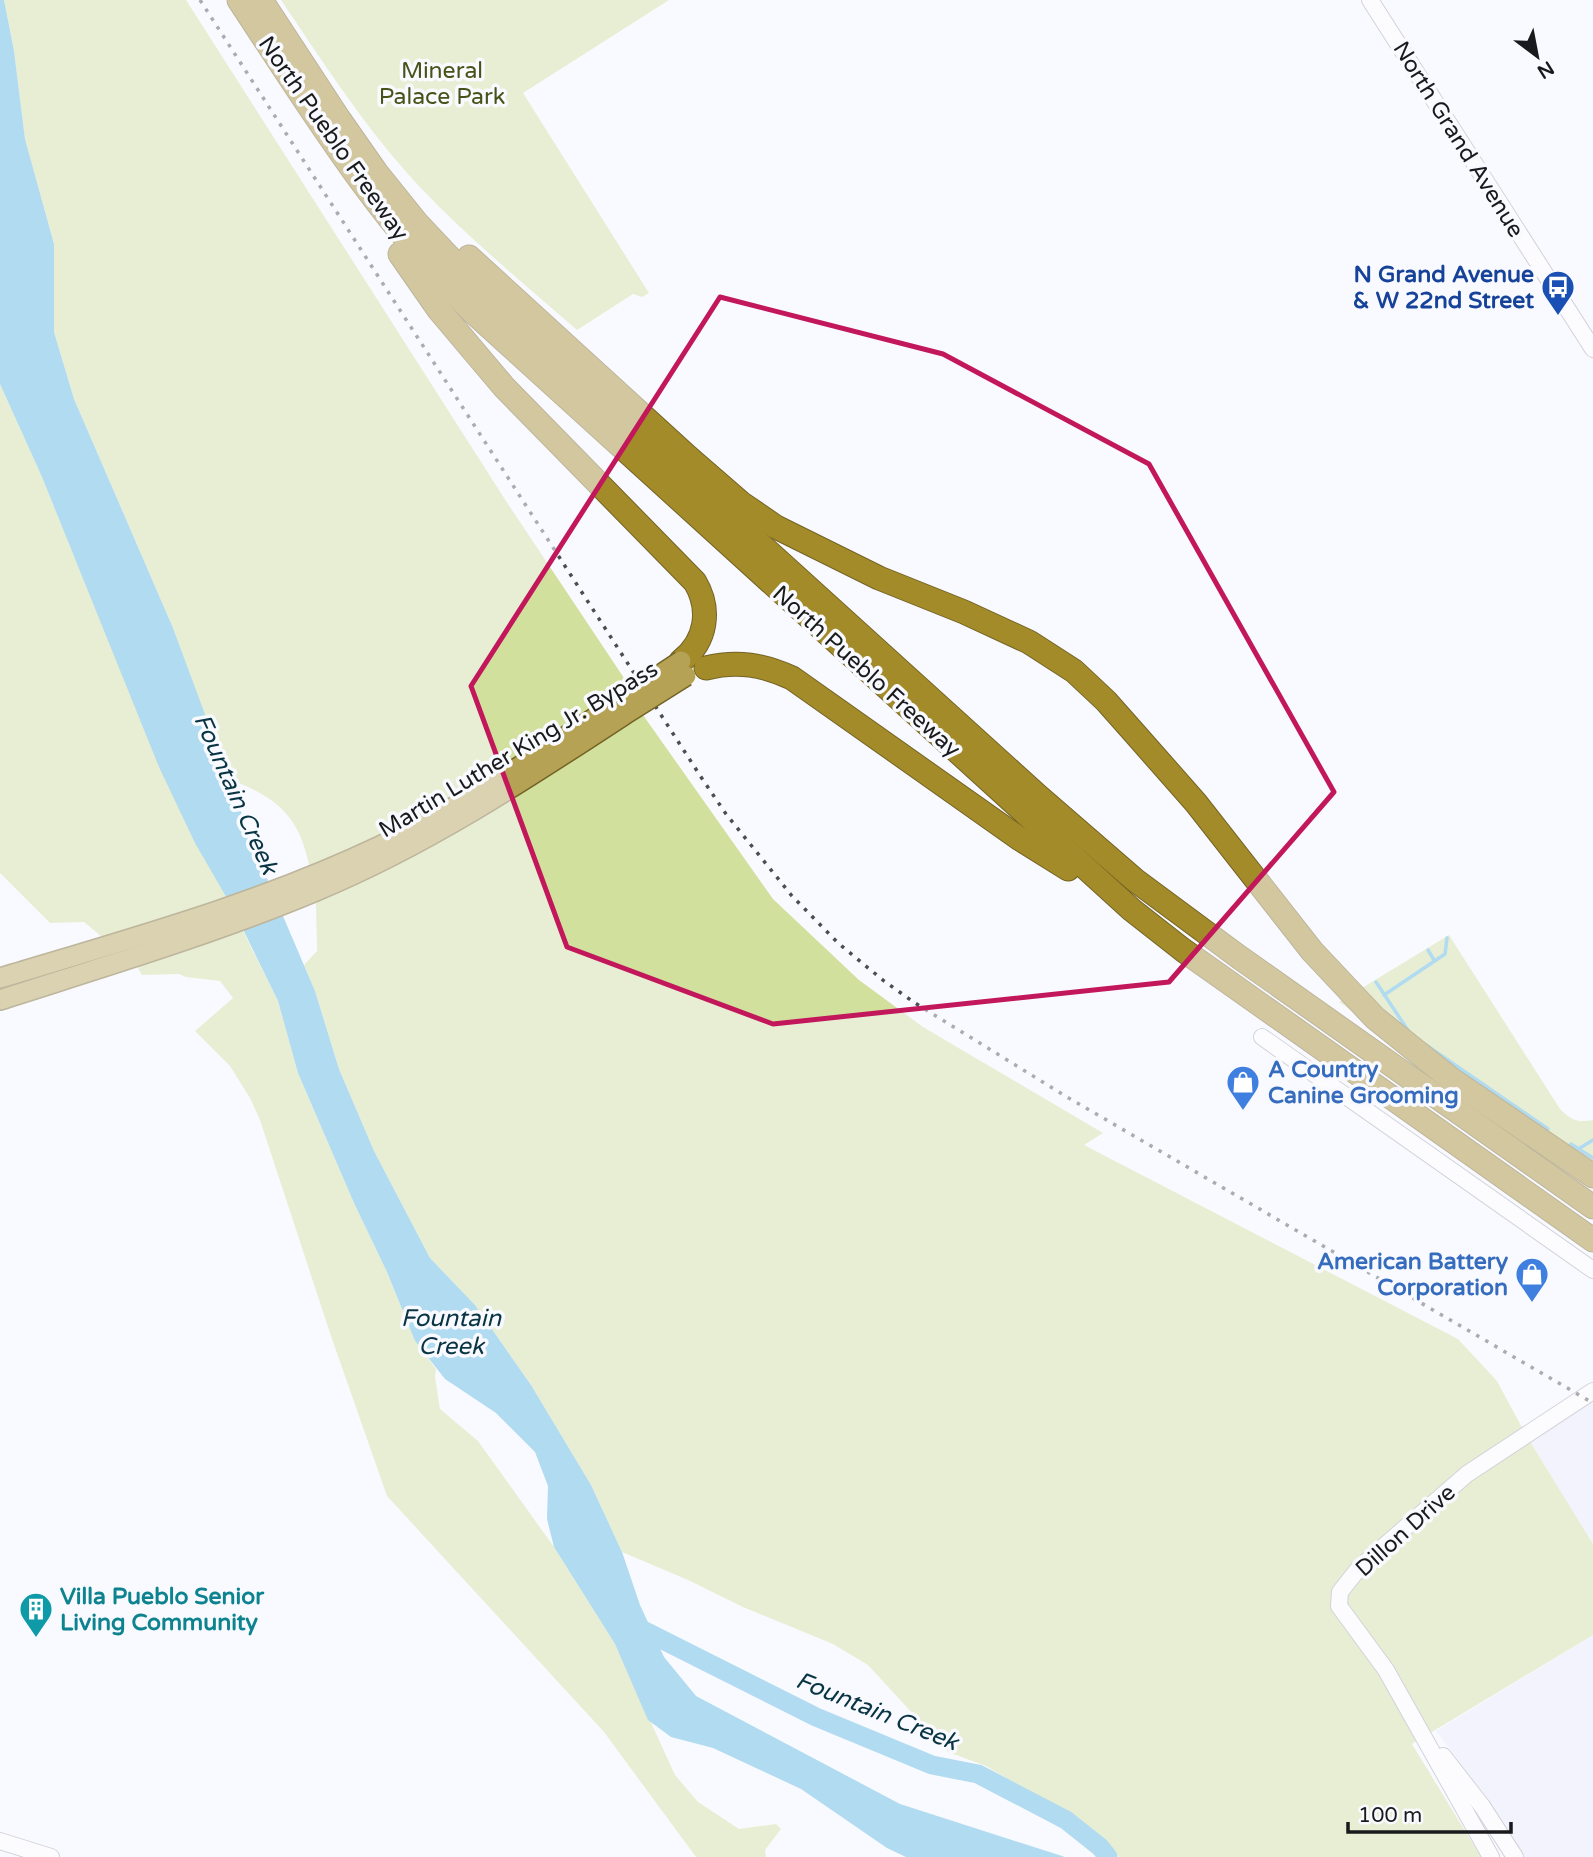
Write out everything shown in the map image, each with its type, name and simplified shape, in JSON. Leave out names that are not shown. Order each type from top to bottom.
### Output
[{"type":"highway","name":"North Pueblo Freeway","points":[[239,0],[349,167],[405,240],[471,311],[1132,910],[1183,950],[1593,1240]]},
{"type":"highway","name":"North Pueblo Freeway","points":[[261,0],[376,172],[417,223],[464,273],[1037,795],[1135,880],[1239,957],[1593,1207]]},
{"type":"highway","points":[[349,167],[407,264],[467,344],[504,387],[695,582],[704,603],[705,625],[694,648],[691,668],[743,663],[774,670],[792,678],[1020,839],[1132,910]]},
{"type":"highway","points":[[376,172],[416,201],[448,237],[578,359],[741,503],[776,527],[817,549],[1029,642],[1074,671],[1138,736],[1196,803],[1312,951],[1375,1018],[1451,1079],[1593,1176]]},
{"type":"highway","name":"Martin Luther King Jr. Bypass","points":[[0,1000],[209,923],[279,890],[386,851],[498,779],[691,668]]},
{"type":"highway","name":"Martin Luther King Jr. Bypass","points":[[0,978],[209,923]]},
{"type":"street","name":"North Grand Avenue","points":[[1370,0],[1593,349]]},
{"type":"street","points":[[1262,1037],[1593,1270]]},
{"type":"street","name":"Dillon Drive","points":[[1491,1857],[1386,1670],[1339,1606],[1340,1592],[1360,1567],[1458,1482],[1593,1391]]},
{"type":"street","name":"Dillon Drive","points":[[1413,1718],[1482,1806],[1515,1857]]},
{"type":"street","points":[[0,1841],[51,1857]]},
{"type":"highlighted area","points":[[720,297],[943,354],[1149,464],[1334,792],[1169,982],[773,1024],[567,947],[471,686]]},
{"type":"shaded area","points":[[1584,1397],[1593,1403],[1593,1544],[1526,1435]]},
{"type":"shaded area","points":[[1593,1635],[1593,1857],[1524,1857],[1492,1805],[1436,1731]]},
{"type":"green space","points":[[4,0],[186,0],[506,501],[628,684],[477,782],[378,839],[309,865],[299,832],[282,809],[259,792],[228,779],[173,628],[74,399],[54,332],[54,244],[25,139],[14,51]]},
{"type":"green space","name":"Mineral Palace Park","points":[[281,0],[669,0],[523,93],[649,293],[642,297],[633,294],[577,330],[468,234],[407,173],[357,111]]},
{"type":"green space","points":[[0,384],[42,477],[96,610],[220,885],[278,1001],[298,1073],[415,1341],[436,1369],[440,1409],[478,1441],[554,1547],[615,1644],[675,1775],[698,1802],[739,1829],[776,1824],[781,1829],[765,1850],[766,1857],[696,1857],[604,1732],[387,1496],[260,1120],[230,1066],[195,1031],[233,998],[220,981],[179,974],[142,975],[137,966],[84,922],[50,923],[0,873]]},
{"type":"green space","points":[[643,715],[773,899],[859,980],[923,1027],[1103,1133],[1084,1145],[1458,1339],[1497,1381],[1526,1435],[1593,1544],[1593,1635],[1412,1744],[1481,1857],[1119,1857],[1107,1843],[1048,1803],[986,1766],[948,1752],[868,1665],[833,1644],[622,1552],[591,1485],[531,1385],[475,1305],[430,1258],[374,1151],[339,1069],[315,991],[304,965],[317,951],[316,903],[502,806]]},
{"type":"green space","points":[[1449,935],[1560,1109],[1575,1120],[1593,1120],[1593,1181],[1339,1002]]},
{"type":"water","name":"Fountain Creek","points":[[0,0],[4,0],[14,51],[25,139],[54,244],[54,332],[74,399],[173,628],[259,860],[315,991],[339,1069],[374,1151],[430,1258],[475,1305],[531,1385],[591,1485],[622,1552],[640,1605],[664,1657],[696,1696],[900,1804],[1065,1857],[906,1857],[887,1848],[801,1789],[713,1748],[671,1737],[648,1720],[615,1644],[554,1547],[547,1519],[548,1486],[535,1452],[496,1413],[445,1379],[415,1341],[298,1073],[278,1001],[232,907],[195,843],[159,767],[42,477],[0,384]]},
{"type":"waterway","points":[[1384,995],[1445,954],[1447,938]]},
{"type":"waterway","points":[[1428,950],[1434,960]]},
{"type":"waterway","points":[[1376,982],[1409,1032]]},
{"type":"waterway","points":[[1426,1045],[1548,1129]]},
{"type":"waterway","points":[[1580,1148],[1593,1140]]},
{"type":"waterway","points":[[1571,1144],[1593,1158]]},
{"type":"waterway","name":"Fountain Creek","points":[[631,1624],[816,1717],[932,1765],[978,1774],[1066,1820],[1100,1847],[1108,1857]]},
{"type":"railway","points":[[200,0],[726,814],[792,896],[838,943],[915,1003],[1067,1097],[1593,1403]]},
{"type":"place","name":"N Grand Avenue & W 22nd Street","points":[[1558,317]]},
{"type":"place","name":"A Country Canine Grooming","points":[[1243,1112]]},
{"type":"place","name":"American Battery Corporation","points":[[1532,1304]]},
{"type":"place","name":"Villa Pueblo Senior Living Community","points":[[36,1639]]}]
